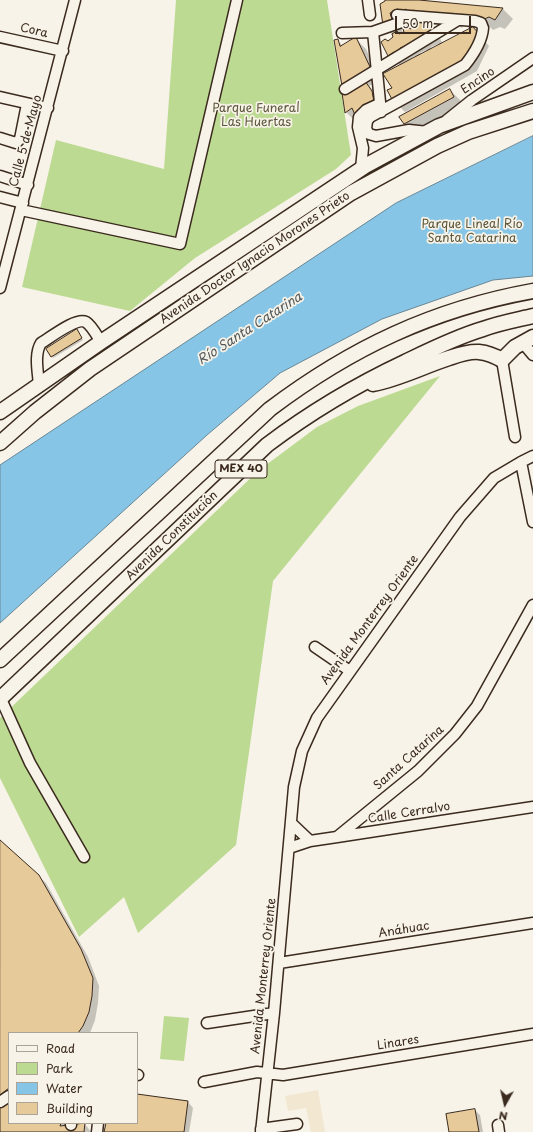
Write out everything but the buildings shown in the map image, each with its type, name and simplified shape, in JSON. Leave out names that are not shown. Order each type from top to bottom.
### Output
[{"type":"highway","name":"Avenida Doctor Ignacio Morones Prieto","points":[[0,412],[101,342],[361,169],[404,144],[434,129],[533,92]]},
{"type":"highway","name":"Avenida Doctor Ignacio Morones Prieto","points":[[0,443],[35,412],[90,370],[351,193],[437,146],[468,132],[533,111]]},
{"type":"highway","name":"Avenida Constitución","points":[[0,660],[270,409],[294,391],[345,358],[399,331],[463,308],[533,291]]},
{"type":"highway","name":"Avenida Constitución","points":[[0,699],[267,445],[309,414],[353,387],[378,374],[455,339],[487,327],[533,316]]},
{"type":"highway","points":[[353,387],[399,377],[462,353],[477,352],[489,354],[502,360],[514,347],[528,340]]},
{"type":"street","name":"Calle 5 de Mayo","points":[[0,288],[75,0]]},
{"type":"street","points":[[0,197],[22,206],[180,244],[237,0]]},
{"type":"street","points":[[368,0],[370,15]]},
{"type":"street","points":[[397,15],[475,21],[481,23],[483,28],[482,38],[469,60],[458,70],[380,108],[370,117],[367,122],[366,129],[369,134],[376,136],[409,130],[434,129]]},
{"type":"street","points":[[342,33],[373,32],[415,17]]},
{"type":"street","points":[[345,89],[458,20]]},
{"type":"street","points":[[373,32],[380,108]]},
{"type":"street","name":"Cora","points":[[0,36],[62,51]]},
{"type":"street","name":"Encino","points":[[434,129],[472,100],[533,58]]},
{"type":"street","points":[[0,97],[48,108]]},
{"type":"street","points":[[0,138],[16,142],[20,139],[27,104]]},
{"type":"street","points":[[361,169],[363,148],[358,127],[360,116],[366,110],[380,108]]},
{"type":"street","points":[[0,176],[28,184]]},
{"type":"street","points":[[39,385],[37,353],[41,343],[73,323],[80,321],[84,321],[90,325],[101,342]]},
{"type":"street","points":[[528,340],[533,355]]},
{"type":"street","points":[[502,360],[515,437]]},
{"type":"street","name":"Avenida Monterrey Oriente","points":[[261,1130],[279,963],[294,787],[302,751],[317,718],[460,517],[494,478],[533,456]]},
{"type":"street","points":[[521,462],[533,522]]},
{"type":"street","name":"Santa Catarina","points":[[337,836],[418,771],[455,734],[477,706],[533,605]]},
{"type":"street","points":[[315,647],[350,671]]},
{"type":"street","points":[[0,699],[30,763],[84,857]]},
{"type":"street","name":"Calle Cerralvo","points":[[289,848],[310,841],[337,836],[533,807]]},
{"type":"street","points":[[291,823],[310,841]]},
{"type":"street","name":"Anáhuac","points":[[279,963],[533,923]]},
{"type":"street","points":[[207,1024],[274,1013]]},
{"type":"street","name":"Linares","points":[[204,1082],[257,1072],[282,1075],[533,1034]]},
{"type":"street","points":[[261,1130],[296,1124]]},
{"type":"shaded area","points":[[318,1090],[325,1132],[311,1132],[306,1108],[288,1111],[285,1096]]},
{"type":"green space","name":"Parque Funeral Las Huertas","points":[[176,0],[327,0],[351,155],[336,169],[195,258],[130,311],[22,287],[56,140],[164,169]]},
{"type":"green space","points":[[440,376],[273,581],[236,845],[138,933],[124,897],[79,937],[0,778],[0,718],[258,471],[317,427],[358,406]]},
{"type":"green space","points":[[164,1016],[189,1018],[184,1061],[160,1059]]},
{"type":"water","name":"Río Santa Catarina","points":[[533,136],[533,276],[493,280],[382,319],[280,373],[207,435],[0,623],[0,465],[396,203]]},
{"type":"park label","name":"Parque Lineal Río Santa Catarina","points":[[472,232]]}]
